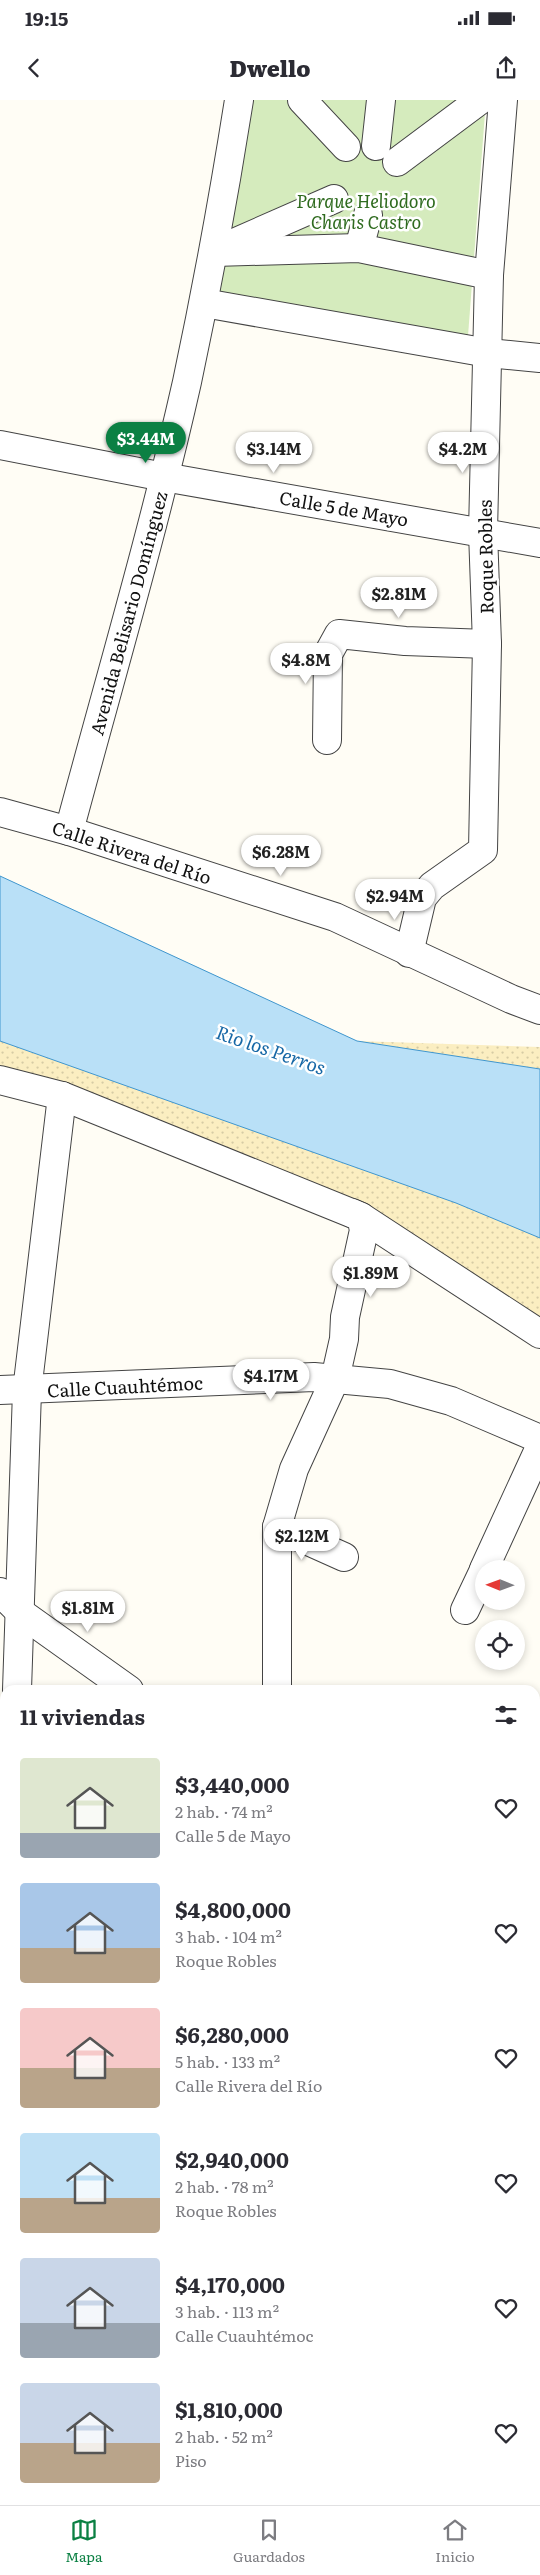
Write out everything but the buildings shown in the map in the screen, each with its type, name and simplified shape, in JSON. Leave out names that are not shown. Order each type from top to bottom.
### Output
[{"type":"street","name":"Avenida Belisario Domínguez","points":[[69,831],[164,477],[204,303],[239,100]]},
{"type":"street","points":[[302,100],[346,147]]},
{"type":"street","points":[[381,100],[386,154],[480,100]]},
{"type":"street","name":"Roque Robles","points":[[409,953],[422,898],[432,886],[483,850],[487,644],[483,532],[489,275],[503,100]]},
{"type":"street","points":[[214,252],[334,199]]},
{"type":"street","points":[[359,248],[368,215]]},
{"type":"street","points":[[214,252],[359,248],[489,275]]},
{"type":"street","points":[[204,303],[488,354],[540,358]]},
{"type":"street","name":"Calle 5 de Mayo","points":[[0,445],[164,477],[540,543]]},
{"type":"street","points":[[327,740],[328,654],[340,634],[405,641],[487,644]]},
{"type":"street","name":"Calle Rivera del Río","points":[[0,812],[69,831],[335,917],[409,953],[540,1010]]},
{"type":"street","points":[[0,1080],[62,1096],[361,1218],[540,1334]]},
{"type":"street","points":[[17,1685],[27,1391],[62,1096]]},
{"type":"street","points":[[277,1685],[277,1527],[294,1469],[335,1380],[344,1339],[345,1317],[364,1230],[361,1218]]},
{"type":"street","name":"Calle Cuauhtémoc","points":[[0,1390],[27,1391],[314,1377],[390,1384],[451,1401],[540,1439]]},
{"type":"street","points":[[488,1560],[540,1447]]},
{"type":"street","points":[[277,1527],[344,1557]]},
{"type":"street","points":[[464,1610],[475,1587]]},
{"type":"street","points":[[0,1592],[21,1613],[122,1685]]},
{"type":"sand","points":[[0,876],[357,1041],[540,1047],[540,1334],[361,1217],[0,1080]]},
{"type":"green space","name":"Parque Heliodoro Charis Castro","points":[[242,100],[486,100],[468,336],[207,301]]},
{"type":"water","name":"Rio los Perros","points":[[0,876],[357,1041],[540,1069],[540,1238],[456,1203],[0,1041]]}]
